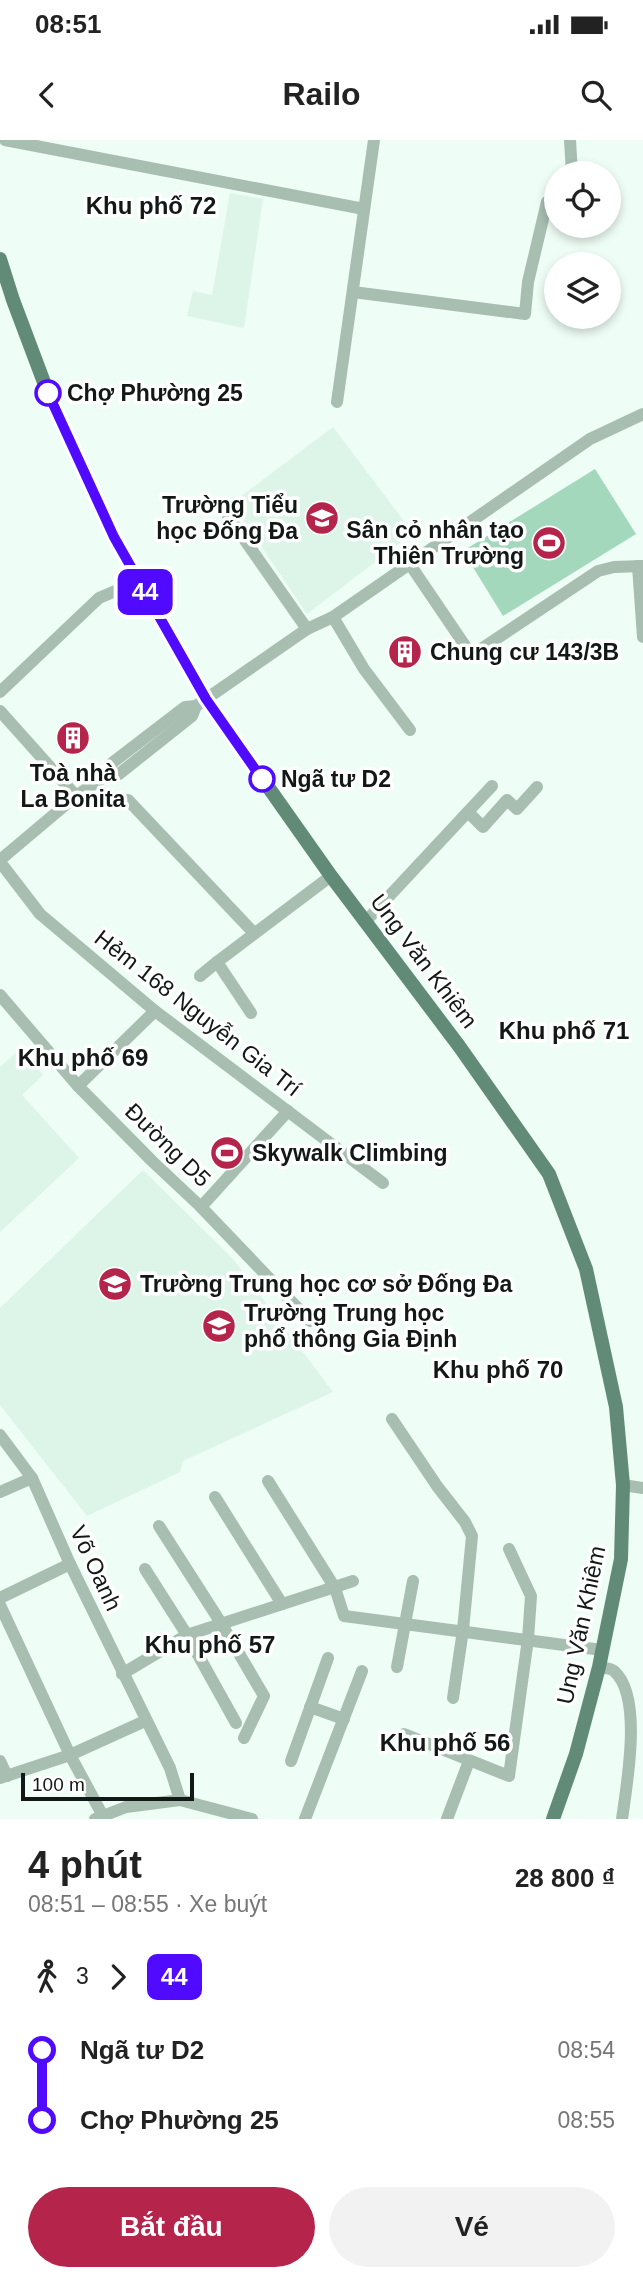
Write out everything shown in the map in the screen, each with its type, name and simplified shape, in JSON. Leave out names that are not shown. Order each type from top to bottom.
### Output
[{"type":"main road","name":"Ung Văn Khiêm","points":[[0,262],[51,401],[114,537],[201,703],[459,1046],[549,1174],[586,1269],[616,1407],[623,1485],[621,1559],[599,1667],[576,1754],[553,1819]]},
{"type":"street","points":[[5,140],[364,209]]},
{"type":"street","points":[[337,402],[374,140]]},
{"type":"street","points":[[570,140],[571,161]]},
{"type":"street","points":[[353,292],[525,314],[528,282],[544,212]]},
{"type":"street","points":[[0,861],[76,796],[110,773],[112,763],[185,707],[201,703],[307,629],[333,617],[590,439],[643,414]]},
{"type":"street","points":[[228,516],[307,629]]},
{"type":"street","points":[[409,563],[468,650],[475,653],[598,571],[640,566],[643,637]]},
{"type":"street","points":[[0,692],[99,598],[139,581]]},
{"type":"street","points":[[333,617],[365,670],[410,730]]},
{"type":"street","points":[[0,711],[76,796]]},
{"type":"street","points":[[366,921],[492,786]]},
{"type":"street","points":[[468,812],[483,827],[507,800],[517,810],[537,787]]},
{"type":"street","points":[[128,800],[254,933]]},
{"type":"street","name":"Hẻm 168 Nguyễn Gia Trí","points":[[0,861],[40,914],[155,1011],[383,1183]]},
{"type":"street","points":[[200,976],[331,876]]},
{"type":"street","points":[[217,962],[251,1013]]},
{"type":"street","name":"Đường D5","points":[[0,995],[78,1086],[201,1207],[310,1321]]},
{"type":"street","points":[[78,1086],[155,1011]]},
{"type":"street","points":[[201,1207],[288,1111]]},
{"type":"street","points":[[393,1419],[437,1486],[465,1522],[473,1542],[453,1698]]},
{"type":"street","name":"Võ Oanh","points":[[0,1435],[32,1478],[122,1674],[170,1768],[180,1800]]},
{"type":"street","points":[[0,1492],[32,1478]]},
{"type":"street","points":[[268,1481],[335,1588],[344,1616],[602,1650]]},
{"type":"street","points":[[623,1485],[643,1488]]},
{"type":"street","points":[[215,1497],[282,1604]]},
{"type":"street","points":[[159,1526],[264,1696],[244,1738]]},
{"type":"street","points":[[404,1734],[509,1776],[528,1639],[531,1596],[509,1549]]},
{"type":"street","points":[[0,1598],[70,1564]]},
{"type":"street","points":[[145,1569],[187,1635],[236,1723]]},
{"type":"street","points":[[122,1674],[187,1635],[353,1581]]},
{"type":"street","points":[[397,1667],[413,1581]]},
{"type":"street","points":[[0,1605],[99,1817],[180,1800],[244,1818]]},
{"type":"street","points":[[290,1761],[328,1658]]},
{"type":"street","points":[[599,1667],[613,1670],[622,1680],[633,1709],[631,1752],[622,1819]]},
{"type":"street","points":[[305,1819],[362,1671]]},
{"type":"street","points":[[310,1707],[344,1719]]},
{"type":"street","points":[[0,1761],[4,1777],[70,1755],[145,1721]]},
{"type":"street","points":[[447,1819],[469,1760]]},
{"type":"shaded area","points":[[230,193],[263,199],[244,328],[187,316],[193,291],[212,295]]},
{"type":"shaded area","name":"Trường Tiểu học Đống Đa","points":[[333,427],[413,533],[307,614],[232,503]]},
{"type":"shaded area","points":[[20,1049],[43,1075],[22,1095],[79,1158],[0,1232],[0,1067]]},
{"type":"shaded area","points":[[143,1170],[233,1259],[333,1392],[183,1461],[180,1472],[87,1516],[0,1405],[0,1308]]},
{"type":"green space","name":"Sân cỏ nhân tạo Thiên Trường","points":[[595,469],[636,534],[503,616],[463,551]]},
{"type":"bus line","name":"44","points":[[48,393],[114,537],[206,699],[262,779]]},
{"type":"place","name":"Chợ Phường 25","points":[[48,393]]},
{"type":"place","name":"Trường Tiểu học Đống Đa","points":[[322,518]]},
{"type":"place","name":"Sân cỏ nhân tạo Thiên Trường","points":[[549,543]]},
{"type":"place","name":"Chung cư 143/3B","points":[[405,652]]},
{"type":"place","name":"Toà nhà La Bonita","points":[[73,738]]},
{"type":"place","name":"Ngã tư D2","points":[[262,779]]},
{"type":"place","name":"Skywalk Climbing","points":[[227,1153]]},
{"type":"place","name":"Trường Trung học cơ sở Đống Đa","points":[[115,1284]]},
{"type":"place","name":"Trường Trung học phổ thông Gia Định","points":[[219,1326]]},
{"type":"district","name":"Khu phố 72","points":[[151,205]]},
{"type":"district","name":"Khu phố 71","points":[[564,1030]]},
{"type":"district","name":"Khu phố 69","points":[[83,1057]]},
{"type":"district","name":"Khu phố 70","points":[[498,1369]]},
{"type":"district","name":"Khu phố 57","points":[[210,1644]]},
{"type":"district","name":"Khu phố 56","points":[[445,1742]]}]
